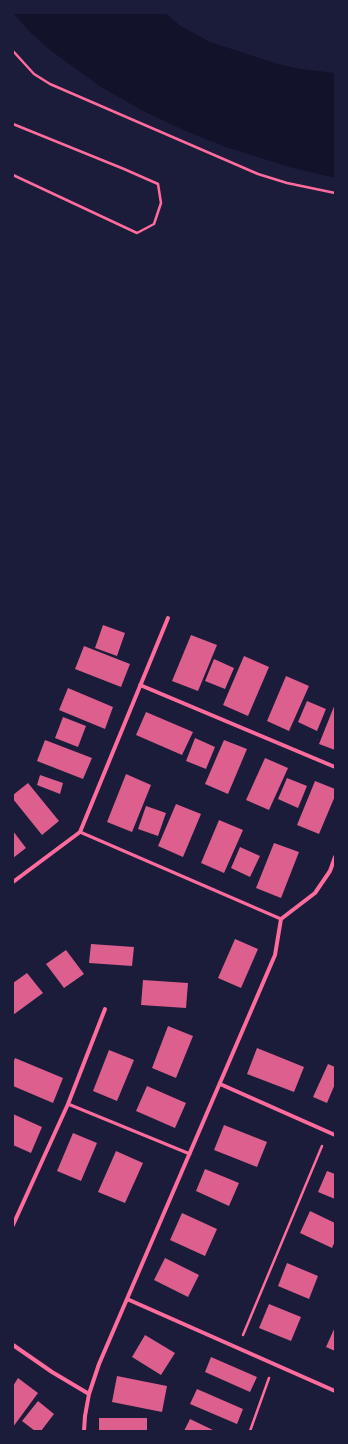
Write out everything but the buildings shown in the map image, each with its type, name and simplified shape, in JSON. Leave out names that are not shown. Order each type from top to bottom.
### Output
[{"type":"street","points":[[13,882],[80,832],[168,618]]},
{"type":"street","points":[[140,685],[335,767]]},
{"type":"street","points":[[84,1431],[89,1394],[99,1364],[275,954],[281,919],[315,893],[330,872],[335,858]]},
{"type":"street","points":[[13,1226],[68,1104],[105,1009]]},
{"type":"street","points":[[220,1084],[335,1135]]},
{"type":"street","points":[[127,1299],[335,1391]]},
{"type":"street","points":[[13,1345],[52,1372],[89,1394]]},
{"type":"lane","points":[[80,832],[281,919]]},
{"type":"lane","points":[[68,1104],[190,1154]]},
{"type":"path","points":[[13,51],[34,74],[58,88],[258,174],[287,184],[335,194]]},
{"type":"path","points":[[13,124],[158,184],[161,203],[154,224],[137,233],[13,175]]},
{"type":"path","points":[[237,1348],[328,1132]]},
{"type":"path","points":[[250,1431],[274,1364]]},
{"type":"shaded area","points":[[13,13],[166,13],[179,25],[210,42],[278,64],[300,69],[335,73],[335,178],[289,167],[226,147],[188,132],[143,111],[101,87],[50,50],[29,31]]}]
